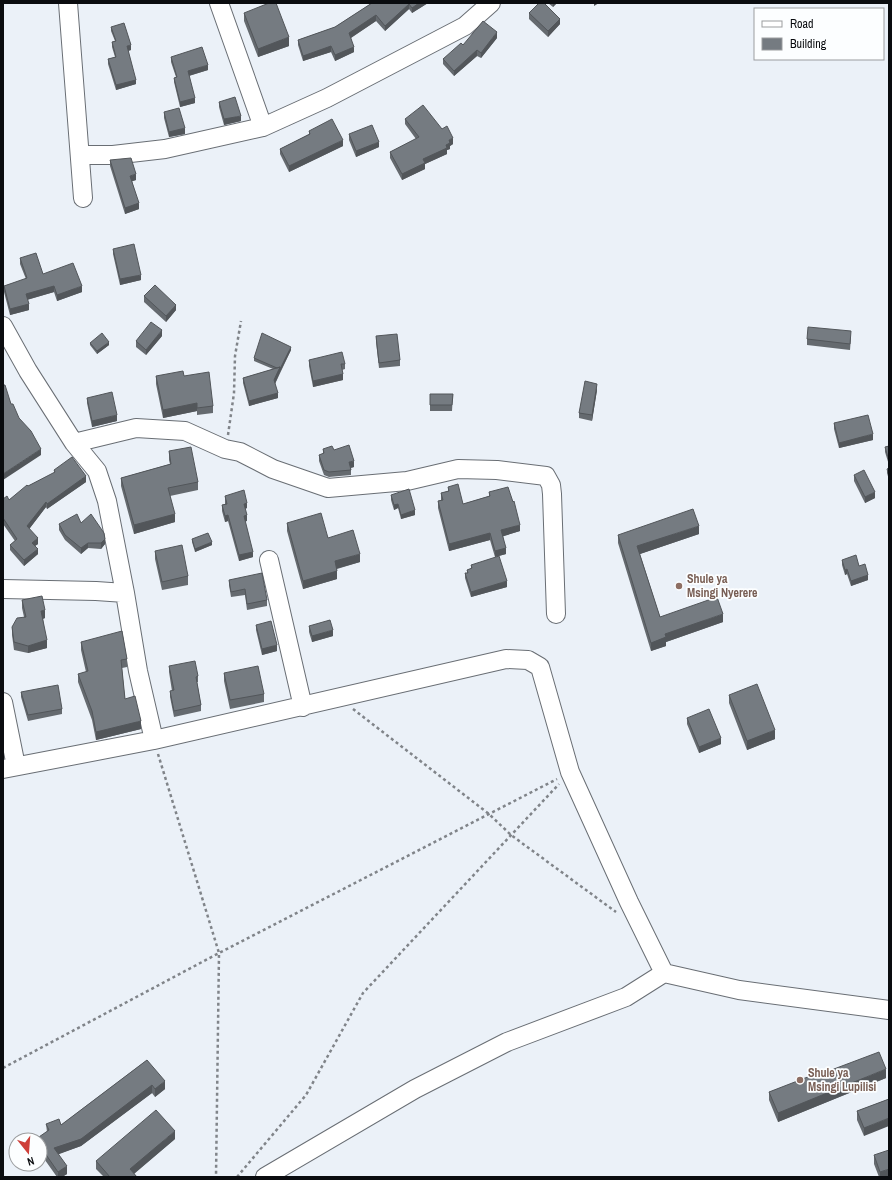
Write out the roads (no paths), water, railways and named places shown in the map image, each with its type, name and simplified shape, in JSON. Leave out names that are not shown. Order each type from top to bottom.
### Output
[{"type":"street","points":[[68,3],[83,198]]},
{"type":"street","points":[[219,3],[263,127]]},
{"type":"street","points":[[80,155],[112,156],[165,149],[263,127],[327,98],[466,26],[491,3]]},
{"type":"street","points":[[3,326],[28,372],[74,442],[97,471],[107,501],[126,593],[138,671],[154,740]]},
{"type":"street","points":[[74,442],[136,428],[185,431],[225,449],[240,452],[273,469],[328,488],[407,481],[458,469],[497,470],[546,476],[551,485],[552,494],[556,614]]},
{"type":"street","points":[[269,560],[303,707]]},
{"type":"street","points":[[3,590],[96,590],[126,593]]},
{"type":"street","points":[[3,702],[9,767],[154,740],[303,707],[506,659],[528,660],[540,667],[570,772],[629,902],[664,973]]},
{"type":"street","points":[[265,1177],[415,1089],[507,1042],[626,997],[664,973],[738,990],[889,1010]]},
{"type":"place","name":"Shule ya Msingi Nyerere","points":[[679,586]]},
{"type":"place","name":"Shule ya Msingi Lupilisi","points":[[800,1080]]}]
